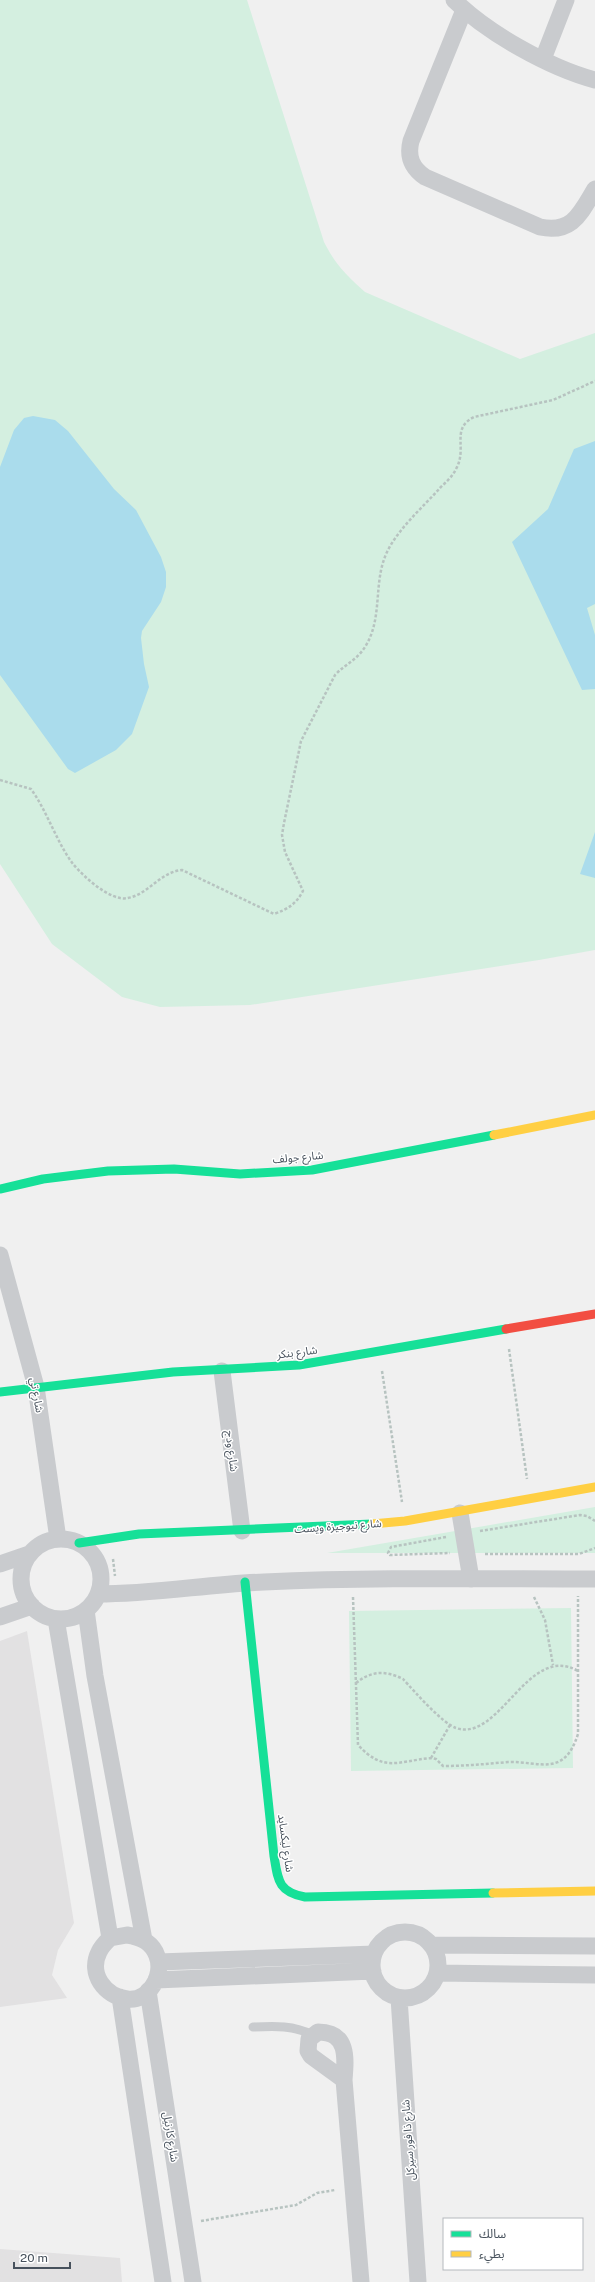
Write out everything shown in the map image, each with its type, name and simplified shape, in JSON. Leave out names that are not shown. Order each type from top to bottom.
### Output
[{"type":"street","points":[[543,59],[566,0]]},
{"type":"street","points":[[595,80],[543,59],[521,48],[459,5],[409,150],[413,166],[425,177],[540,227],[550,229],[570,224],[577,218],[595,189]]},
{"type":"street","name":"شارع جولف","points":[[0,1189],[43,1179],[108,1171],[174,1169],[240,1174],[312,1170],[595,1115]]},
{"type":"street","name":"شارع تي","points":[[0,1255],[36,1387],[58,1539]]},
{"type":"street","name":"شارع بنكر","points":[[0,1392],[173,1372],[222,1371],[300,1365],[595,1314]]},
{"type":"street","name":"شارع ودج","points":[[222,1371],[242,1531]]},
{"type":"street","name":"شارع نيوجيزة ويست","points":[[79,1543],[139,1534],[242,1531],[406,1522],[595,1488]]},
{"type":"street","points":[[460,1513],[471,1579]]},
{"type":"street","points":[[58,1539],[79,1543],[96,1559],[101,1576],[98,1594],[86,1610],[72,1618],[56,1619],[38,1612],[25,1597],[21,1581],[24,1564],[29,1554],[37,1546],[58,1539]]},
{"type":"street","points":[[0,1564],[29,1554]]},
{"type":"street","points":[[98,1594],[117,1594],[245,1582],[352,1579],[587,1579]]},
{"type":"street","name":"شارع ليكسايد","points":[[245,1582],[274,1856],[280,1885],[285,1892],[292,1895],[305,1897],[595,1891]]},
{"type":"street","points":[[0,1617],[32,1606]]},
{"type":"street","points":[[86,1610],[95,1676],[144,1940]]},
{"type":"street","points":[[56,1619],[110,1938]]},
{"type":"street","points":[[67,1680],[95,1676]]},
{"type":"street","points":[[401,1933],[418,1935],[431,1945],[437,1958],[437,1973],[434,1982],[414,1997],[399,1998],[381,1988],[374,1962],[385,1940],[401,1933]]},
{"type":"street","points":[[152,1986],[159,1962],[154,1949],[144,1940],[127,1935],[110,1938],[99,1953],[95,1965],[97,1978],[104,1989],[127,1999],[135,1998],[152,1986],[374,1962]]},
{"type":"street","points":[[431,1945],[595,1946]]},
{"type":"street","points":[[159,1962],[374,1962]]},
{"type":"street","points":[[437,1973],[595,1975]]},
{"type":"street","name":"شارع كارنيل","points":[[152,1986],[193,2282]]},
{"type":"street","points":[[120,1997],[163,2282]]},
{"type":"street","name":"شارع ذا فور سيركل","points":[[399,1998],[418,2282]]},
{"type":"street","points":[[344,2080],[311,2056],[308,2045],[313,2035],[318,2032],[328,2032],[341,2042],[344,2054],[344,2080],[362,2282]]},
{"type":"lane","points":[[254,2027],[283,2026],[303,2030],[313,2035]]},
{"type":"path","points":[[0,780],[31,789],[73,863],[93,883],[114,898],[127,899],[138,895],[163,877],[174,871],[182,870],[274,914],[289,908],[298,900],[303,891],[285,852],[282,835],[288,795],[301,741],[335,675],[342,668],[354,661],[366,645],[378,612],[379,577],[388,550],[396,537],[456,470],[462,456],[460,431],[464,422],[474,417],[553,400],[595,381]]},
{"type":"path","points":[[506,1329],[530,1500]]},
{"type":"path","points":[[379,1352],[406,1522]]},
{"type":"path","points":[[595,1521],[587,1516],[580,1515],[391,1547],[388,1553],[390,1555],[579,1554],[595,1548]]},
{"type":"path","points":[[110,1538],[117,1594]]},
{"type":"path","points":[[352,1579],[358,1745],[376,1760],[387,1764],[399,1764],[431,1758],[436,1759],[443,1766],[510,1762],[543,1765],[560,1761],[568,1754],[578,1734],[578,1671],[587,1579]]},
{"type":"path","points":[[525,1579],[545,1620],[553,1665]]},
{"type":"path","points":[[356,1683],[373,1673],[394,1674],[403,1679],[450,1725],[466,1730],[482,1725],[538,1673],[553,1665],[566,1666],[578,1671]]},
{"type":"path","points":[[431,1758],[450,1725]]},
{"type":"path","points":[[185,2224],[296,2205],[322,2192],[354,2188]]},
{"type":"shaded area","points":[[27,1631],[74,1923],[58,1950],[52,1975],[67,1998],[0,2007],[0,1641]]},
{"type":"shaded area","points":[[0,2249],[120,2258],[122,2282],[0,2282]]},
{"type":"green space","points":[[0,0],[247,0],[324,242],[337,263],[353,281],[365,292],[520,359],[595,333],[595,950],[250,1005],[160,1007],[122,997],[52,944],[0,864]]},
{"type":"green space","points":[[595,1507],[595,1553],[327,1553]]},
{"type":"green space","points":[[571,1608],[573,1768],[351,1771],[349,1611]]},
{"type":"water","points":[[33,416],[55,420],[68,431],[114,489],[136,510],[161,557],[166,572],[166,587],[161,602],[142,631],[141,638],[144,664],[149,687],[132,734],[116,750],[75,773],[68,769],[0,675],[0,467],[14,430],[24,418]]},
{"type":"water","points":[[595,441],[595,604],[587,608],[595,635],[595,689],[582,690],[512,542],[548,509],[574,449]]},
{"type":"water","points":[[595,832],[595,878],[580,874]]},
{"type":"traffic: fast","points":[[0,1189],[43,1179],[108,1171],[174,1169],[240,1174],[312,1170],[494,1135]]},
{"type":"traffic: fast","points":[[0,1392],[173,1372],[299,1365],[506,1329]]},
{"type":"traffic: fast","points":[[79,1543],[139,1534],[372,1524]]},
{"type":"traffic: fast","points":[[245,1582],[274,1856],[278,1878],[284,1888],[289,1892],[305,1897],[493,1893]]},
{"type":"traffic: slow","points":[[494,1135],[595,1115]]},
{"type":"traffic: slow","points":[[372,1524],[405,1521],[595,1487]]},
{"type":"traffic: slow","points":[[493,1893],[595,1891]]},
{"type":"traffic: jam","points":[[506,1329],[595,1314]]}]
